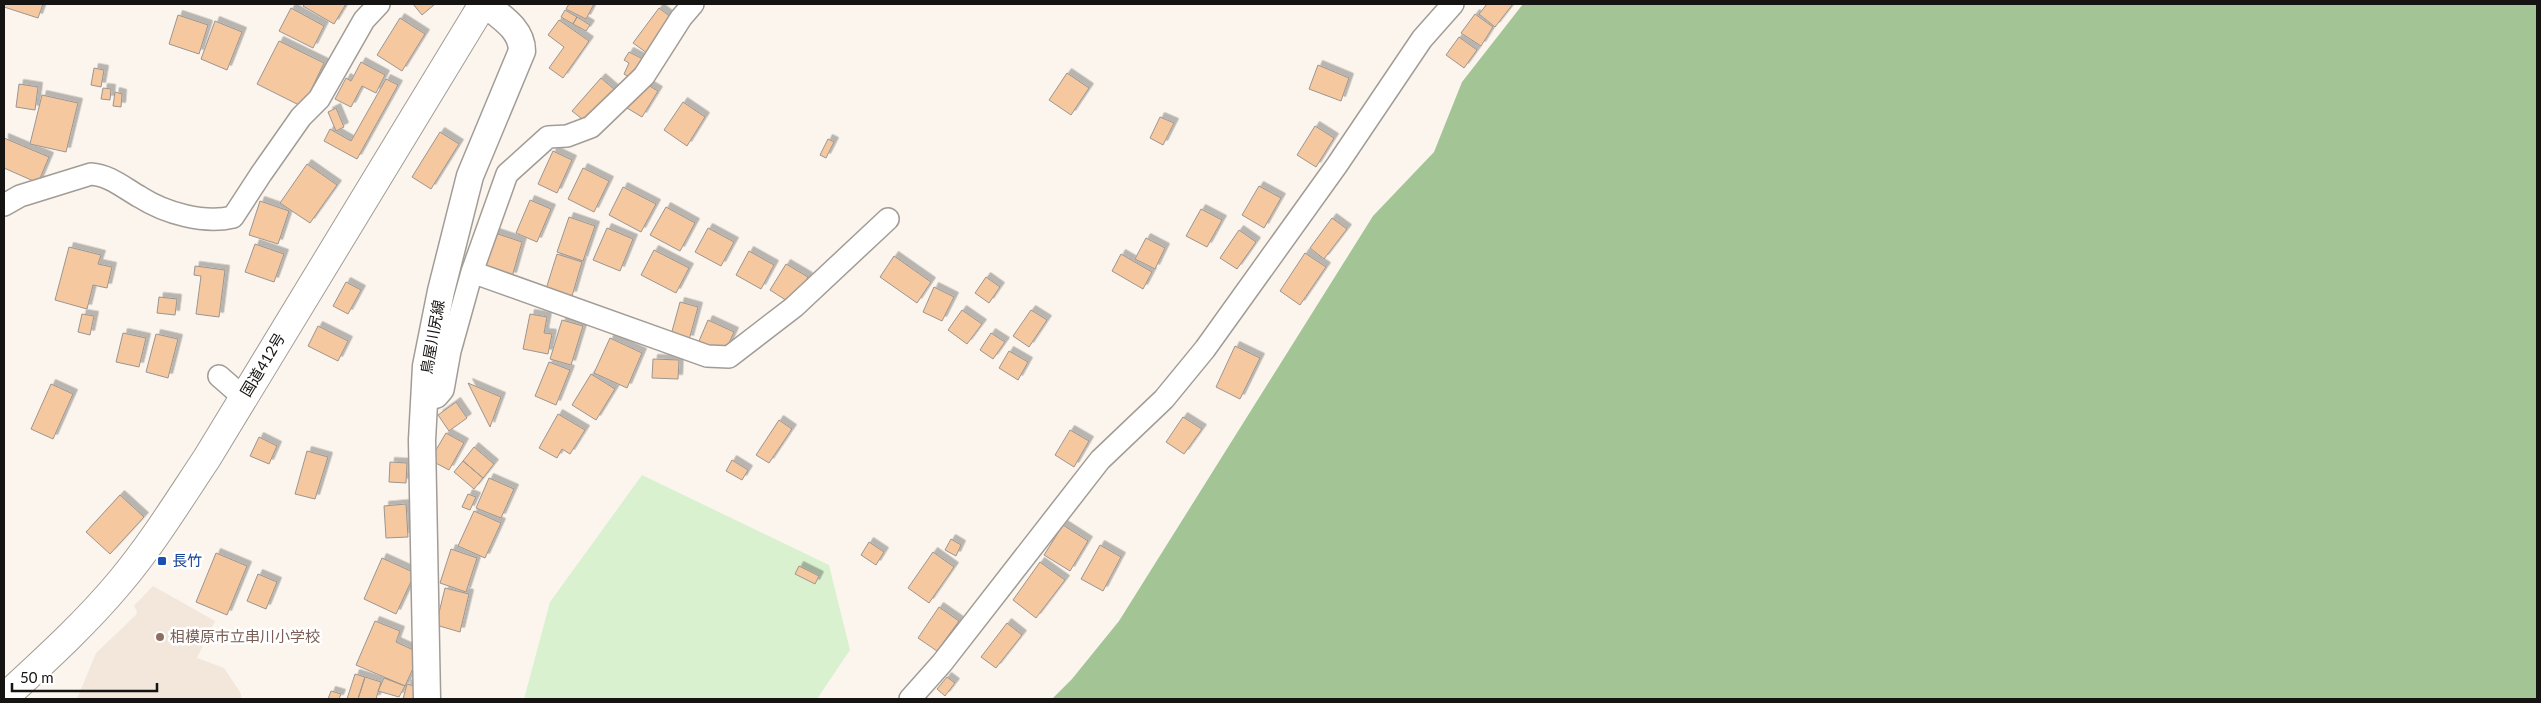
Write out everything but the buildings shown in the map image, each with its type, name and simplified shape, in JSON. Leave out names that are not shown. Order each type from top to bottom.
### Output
[{"type":"highway","name":"国道412号","points":[[4,698],[50,656],[129,571],[178,503],[484,4]]},
{"type":"main road","name":"鳥屋川尻線","points":[[427,699],[422,440],[423,400],[433,331],[470,176],[522,56],[522,46],[517,33],[484,4]]},
{"type":"street","points":[[4,205],[20,196],[91,174],[101,174],[142,199],[174,211],[213,220],[233,217],[290,133],[318,99],[364,20],[379,4]]},
{"type":"street","points":[[423,400],[438,397],[443,390],[450,350],[472,272],[508,174],[548,137],[567,136],[591,127],[644,76],[681,18],[694,4]]},
{"type":"street","points":[[910,699],[948,656],[1100,460],[1164,399],[1205,349],[1337,165],[1422,39],[1453,4]]},
{"type":"street","points":[[472,272],[707,356],[729,357],[794,307],[888,219]]},
{"type":"street","points":[[220,376],[243,397]]},
{"type":"shaded area","name":"相模原市立串川小学校","points":[[153,586],[215,621],[197,658],[224,668],[240,692],[242,699],[77,699],[96,653],[136,615],[137,611],[134,606]]},
{"type":"green space","points":[[1523,4],[2537,4],[2537,699],[1052,699],[1072,679],[1119,621],[1373,216],[1434,152],[1462,82]]},
{"type":"green space","points":[[642,475],[829,565],[850,650],[817,699],[524,699],[550,602]]},
{"type":"place","name":"長竹","points":[[162,561]]},
{"type":"place","name":"相模原市立串川小学校","points":[[160,637]]}]
